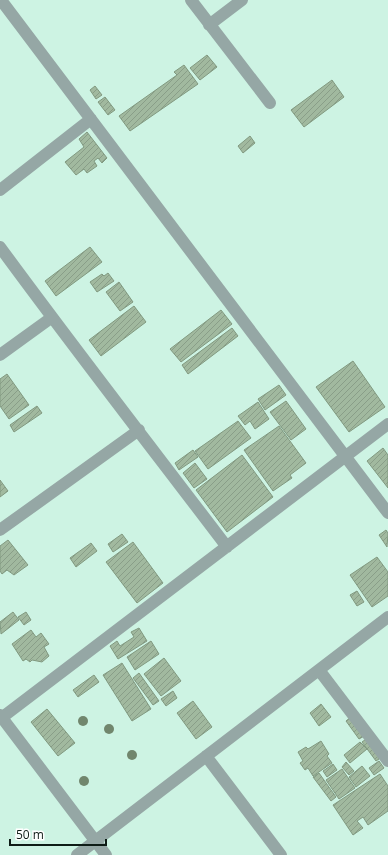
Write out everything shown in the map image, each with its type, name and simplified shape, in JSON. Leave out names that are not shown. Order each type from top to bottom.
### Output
[{"type":"street","points":[[1,0],[388,513]]},
{"type":"street","points":[[191,0],[270,103]]},
{"type":"street","points":[[210,25],[242,0]]},
{"type":"street","points":[[0,190],[91,119]]},
{"type":"street","points":[[0,247],[51,318],[139,430],[227,547]]},
{"type":"street","points":[[0,355],[51,318]]},
{"type":"street","points":[[106,855],[1,717],[388,424]]},
{"type":"street","points":[[0,530],[139,430]]},
{"type":"street","points":[[77,855],[388,617]]},
{"type":"street","points":[[319,670],[388,761]]},
{"type":"street","points":[[206,756],[281,855]]},
{"type":"building","points":[[207,55],[217,67],[200,80],[190,68]]},
{"type":"building","points":[[184,65],[198,84],[130,131],[119,116],[177,75],[174,72]]},
{"type":"building","points":[[332,80],[344,97],[304,127],[291,110]]},
{"type":"building","points":[[95,86],[102,95],[96,99],[90,90]]},
{"type":"building","points":[[105,97],[115,110],[108,115],[98,102]]},
{"type":"building","points":[[87,132],[107,158],[102,163],[98,158],[94,161],[97,166],[87,173],[84,169],[76,175],[65,162],[84,147],[79,139]]},
{"type":"building","points":[[250,136],[255,143],[243,153],[238,146]]},
{"type":"building","points":[[90,247],[102,262],[56,296],[45,281]]},
{"type":"building","points":[[108,273],[114,281],[97,292],[90,282],[102,274],[104,276]]},
{"type":"building","points":[[119,282],[133,302],[120,311],[106,292]]},
{"type":"building","points":[[134,306],[146,322],[101,356],[89,340]]},
{"type":"building","points":[[221,310],[232,324],[181,362],[170,349]]},
{"type":"building","points":[[232,328],[238,336],[188,374],[182,365]]},
{"type":"building","points":[[353,361],[385,407],[349,432],[316,387]]},
{"type":"building","points":[[7,374],[29,405],[9,419],[0,406],[0,379]]},
{"type":"building","points":[[279,385],[286,395],[265,410],[258,399]]},
{"type":"building","points":[[286,401],[306,429],[291,440],[270,412]]},
{"type":"building","points":[[258,402],[269,419],[255,429],[250,421],[245,425],[238,416]]},
{"type":"building","points":[[37,406],[42,413],[14,432],[10,425]]},
{"type":"building","points":[[238,421],[251,438],[208,469],[195,451]]},
{"type":"building","points":[[279,426],[306,463],[290,475],[292,478],[273,491],[244,450]]},
{"type":"building","points":[[383,448],[388,455],[388,488],[367,461]]},
{"type":"building","points":[[193,450],[198,457],[179,470],[175,463]]},
{"type":"building","points":[[242,455],[273,497],[227,532],[196,490]]},
{"type":"building","points":[[195,463],[207,479],[194,488],[183,473]]},
{"type":"building","points":[[0,480],[8,491],[0,497]]},
{"type":"building","points":[[386,530],[388,533],[387,547],[379,535]]},
{"type":"building","points":[[122,534],[128,542],[113,552],[108,544]]},
{"type":"building","points":[[8,540],[28,565],[14,575],[7,570],[2,574],[0,571],[0,546]]},
{"type":"building","points":[[133,542],[163,583],[137,603],[106,562]]},
{"type":"building","points":[[91,543],[97,551],[76,567],[70,558]]},
{"type":"building","points":[[377,557],[388,572],[388,596],[372,607],[350,575]]},
{"type":"building","points":[[357,591],[364,602],[357,606],[350,595]]},
{"type":"building","points":[[13,612],[19,620],[1,634],[0,622]]},
{"type":"building","points":[[26,612],[31,620],[24,625],[18,617]]},
{"type":"building","points":[[139,628],[147,641],[118,659],[110,646],[117,641],[120,646],[134,637],[131,632]]},
{"type":"building","points":[[31,630],[36,637],[41,633],[49,644],[44,647],[49,656],[42,662],[32,660],[30,662],[26,659],[23,661],[12,644]]},
{"type":"building","points":[[151,641],[159,654],[135,670],[127,657]]},
{"type":"building","points":[[164,658],[181,681],[161,696],[144,674]]},
{"type":"building","points":[[122,663],[151,709],[132,721],[103,675]]},
{"type":"building","points":[[139,673],[159,701],[153,705],[133,678]]},
{"type":"building","points":[[94,675],[99,682],[78,697],[73,690]]},
{"type":"building","points":[[173,691],[177,698],[166,706],[161,699]]},
{"type":"building","points":[[193,701],[212,727],[196,739],[177,713]]},
{"type":"building","points":[[321,704],[331,717],[319,726],[310,713]]},
{"type":"building","points":[[47,709],[75,743],[58,756],[31,722]]},
{"type":"building","points":[[352,716],[366,735],[359,739],[346,721]]},
{"type":"building","points":[[369,737],[379,759],[376,761],[362,742]]},
{"type":"building","points":[[321,741],[329,754],[327,756],[332,763],[313,776],[308,768],[305,770],[300,763],[303,761],[298,752],[306,747],[308,749]]},
{"type":"building","points":[[360,742],[367,749],[350,763],[344,755]]},
{"type":"building","points":[[379,761],[384,768],[374,775],[369,768]]},
{"type":"building","points":[[346,762],[354,771],[349,775],[342,767]]},
{"type":"building","points":[[333,764],[337,770],[327,777],[323,771]]},
{"type":"building","points":[[362,766],[370,776],[356,787],[349,777]]},
{"type":"building","points":[[342,769],[355,788],[339,799],[326,780]]},
{"type":"building","points":[[319,773],[336,797],[331,801],[313,777]]},
{"type":"building","points":[[380,774],[388,786],[388,811],[368,825],[363,817],[357,821],[363,828],[353,835],[333,805]]}]
